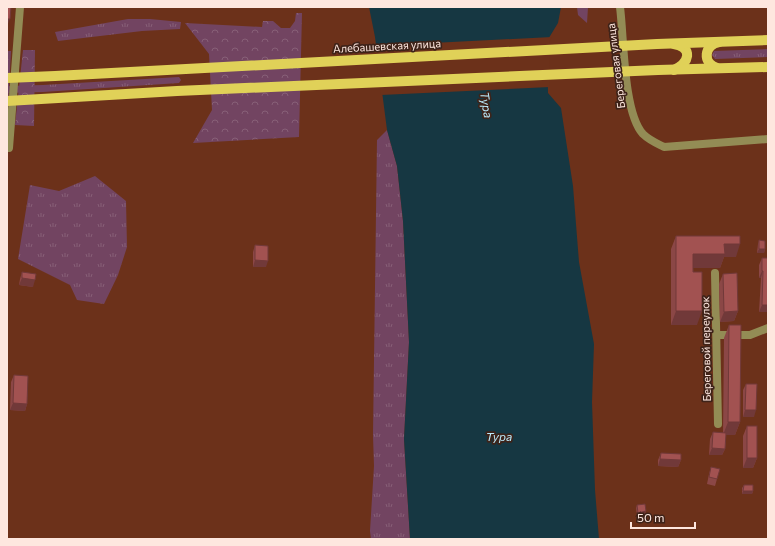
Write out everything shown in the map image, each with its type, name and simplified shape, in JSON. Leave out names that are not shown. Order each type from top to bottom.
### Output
[{"type":"main road","name":"Алебашевская улица","points":[[7,78],[657,44],[768,40]]},
{"type":"main road","points":[[717,68],[709,63],[707,59],[707,51],[713,43],[719,42]]},
{"type":"main road","points":[[671,44],[682,47],[687,57],[684,64],[674,70]]},
{"type":"main road","points":[[7,101],[177,91],[658,70],[768,67]]},
{"type":"street","points":[[9,148],[20,7]]},
{"type":"street","name":"Береговая улица","points":[[620,7],[625,67],[632,110],[637,125],[642,133],[650,140],[664,147],[768,139]]},
{"type":"street","points":[[622,26],[626,7]]},
{"type":"street","name":"Береговой переулок","points":[[715,273],[718,424]]},
{"type":"street","points":[[717,335],[750,335],[768,328]]},
{"type":"green space","points":[[577,7],[588,7],[587,23],[578,15]]},
{"type":"green space","points":[[296,13],[302,13],[299,137],[193,143],[212,110],[209,54],[185,23],[262,27],[263,21],[273,21],[281,28],[290,28],[295,21]]},
{"type":"green space","points":[[128,19],[150,19],[181,22],[180,29],[142,31],[58,41],[55,32]]},
{"type":"green space","points":[[768,49],[768,57],[715,59],[712,55],[714,51]]},
{"type":"green space","points":[[23,50],[35,50],[34,126],[15,125]]},
{"type":"green space","points":[[7,51],[11,51],[7,123]]},
{"type":"green space","points":[[179,77],[181,80],[179,83],[7,93],[7,86]]},
{"type":"green space","points":[[387,130],[397,166],[403,221],[409,342],[404,439],[410,539],[371,539],[370,531],[374,466],[373,435],[377,140]]},
{"type":"green space","points":[[95,176],[126,201],[127,247],[118,275],[104,304],[77,300],[70,285],[18,259],[30,185],[59,191]]},
{"type":"water","name":"Тура","points":[[369,7],[561,7],[558,23],[547,41],[548,93],[561,108],[573,186],[579,262],[594,344],[592,402],[595,490],[599,539],[410,539],[404,439],[409,342],[403,221],[397,166],[387,130],[375,37]]},
{"type":"pier","points":[[552,37],[549,42],[550,87],[381,95],[374,46]]},
{"type":"building","points":[[7,7],[11,7],[10,19],[7,19]]},
{"type":"building","points":[[676,236],[740,236],[740,244],[724,244],[725,254],[693,254],[693,272],[702,272],[702,311],[676,311]]},
{"type":"building","points":[[759,240],[765,241],[765,249],[759,249]]},
{"type":"building","points":[[255,245],[268,246],[268,261],[255,260]]},
{"type":"building","points":[[762,258],[768,258],[768,305],[762,305]]},
{"type":"building","points":[[22,272],[36,274],[35,280],[22,278]]},
{"type":"building","points":[[737,273],[738,311],[724,312],[723,274]]},
{"type":"building","points":[[729,325],[741,325],[740,422],[728,422]]},
{"type":"building","points":[[14,375],[28,376],[27,404],[13,403]]},
{"type":"building","points":[[746,384],[757,384],[756,410],[745,410]]},
{"type":"building","points":[[747,426],[757,426],[757,458],[747,458]]},
{"type":"building","points":[[713,432],[726,433],[725,449],[712,448]]},
{"type":"building","points":[[661,453],[681,454],[681,460],[660,459]]},
{"type":"building","points":[[711,467],[720,469],[717,479],[709,477]]},
{"type":"building","points":[[744,485],[753,485],[753,491],[743,491]]},
{"type":"building","points":[[645,504],[646,511],[638,513],[637,505]]}]
